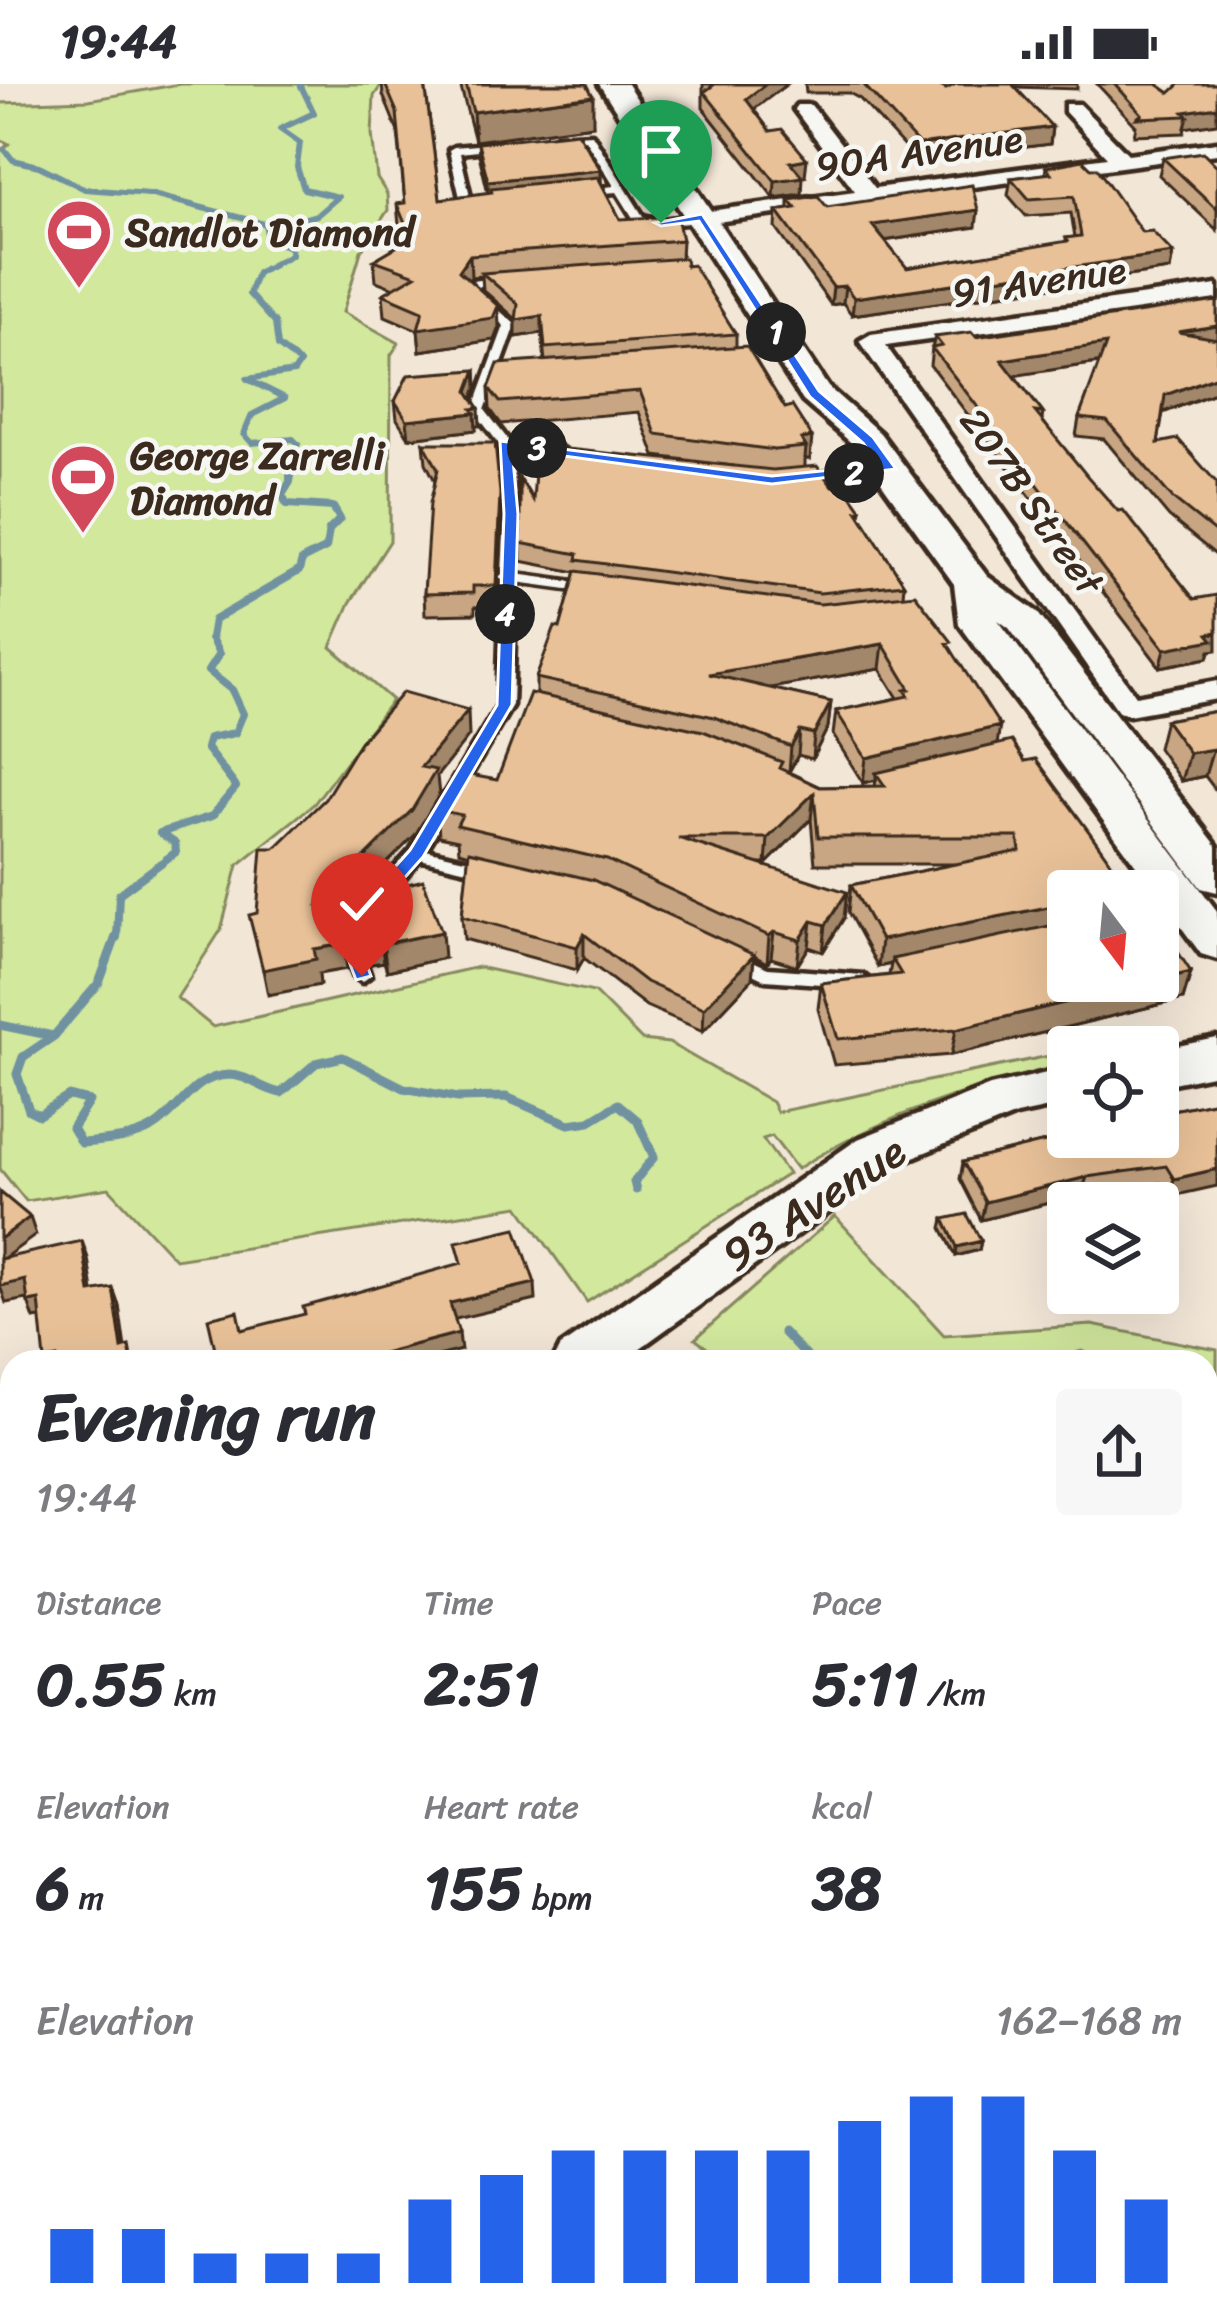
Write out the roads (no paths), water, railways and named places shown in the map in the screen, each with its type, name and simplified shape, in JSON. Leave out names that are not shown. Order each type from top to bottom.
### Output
[{"type":"main road","points":[[613,84],[814,394],[879,454],[973,584],[1023,620],[1217,877]]},
{"type":"main road","points":[[642,84],[853,391],[879,454]]},
{"type":"main road","points":[[973,584],[979,624],[1217,943]]},
{"type":"main road","points":[[1179,1064],[1217,1056]]},
{"type":"main road","name":"93 Avenue","points":[[597,1350],[876,1152],[1007,1099],[1047,1090]]},
{"type":"street","points":[[1072,107],[1123,160]]},
{"type":"street","points":[[804,110],[869,195]]},
{"type":"street","name":"90A Avenue","points":[[702,218],[1217,148]]},
{"type":"street","name":"91 Avenue","points":[[871,341],[1217,292]]},
{"type":"street","name":"207B Street","points":[[871,341],[1129,706],[1217,690]]},
{"type":"lane","points":[[543,141],[588,136],[638,219],[661,223],[702,218]]},
{"type":"lane","points":[[488,202],[466,204],[454,151],[521,143]]},
{"type":"lane","points":[[574,193],[618,189]]},
{"type":"lane","points":[[362,976],[343,922],[385,889],[417,853],[505,705],[511,514],[505,444],[478,410],[510,326],[471,292],[476,283],[514,279]]},
{"type":"lane","points":[[489,378],[512,376]]},
{"type":"lane","points":[[505,444],[572,453]]},
{"type":"lane","points":[[786,480],[879,454]]},
{"type":"lane","points":[[506,577],[617,592]]},
{"type":"lane","points":[[505,705],[527,710]]},
{"type":"lane","points":[[417,853],[508,874]]},
{"type":"lane","points":[[724,954],[765,974],[855,982],[875,979]]},
{"type":"waterway","points":[[288,460],[298,444],[293,439],[252,443],[244,434],[252,415],[285,398],[247,379],[294,372],[300,363],[278,346],[275,323],[249,294],[257,273],[292,254],[290,247],[268,240],[266,229],[317,215],[338,197],[304,189],[297,167],[300,143],[280,129],[314,113],[300,84]]},
{"type":"waterway","points":[[5,150],[13,160],[39,166],[85,189],[149,194],[272,226]]},
{"type":"waterway","points":[[117,937],[119,894],[176,852],[175,843],[160,833],[212,816],[236,787],[206,748],[209,738],[235,733],[243,714],[232,690],[208,671],[219,654],[211,638],[214,620],[299,571],[302,560],[326,548],[329,530],[340,519],[333,507],[287,504],[282,495],[290,482],[290,457]]},
{"type":"waterway","points":[[117,934],[99,983],[54,1036],[23,1057],[17,1074],[29,1110],[39,1115],[69,1096],[89,1101],[72,1128],[81,1143],[146,1131],[196,1087],[216,1077],[236,1076],[281,1093],[316,1063],[343,1057],[404,1088],[458,1098],[506,1097],[569,1124],[590,1121],[618,1104],[637,1120],[654,1157],[634,1182],[636,1190]]},
{"type":"waterway","points":[[0,1025],[53,1036]]},
{"type":"waterway","points":[[783,1332],[800,1350]]},
{"type":"place","name":"Sandlot Diamond","points":[[79,291]]},
{"type":"place","name":"George Zarrelli Diamond","points":[[83,536]]}]
